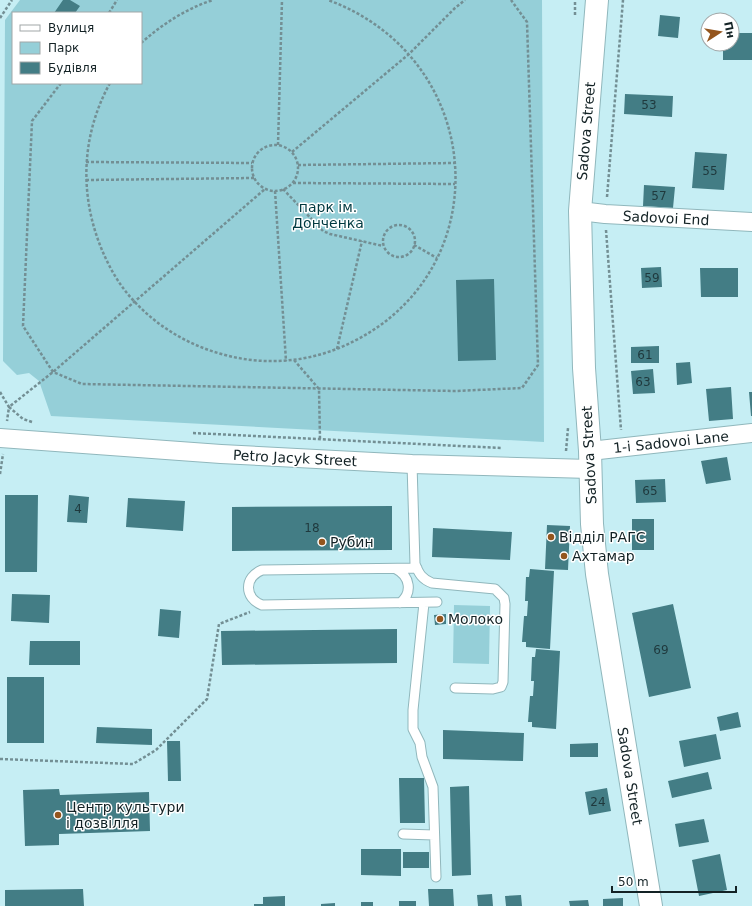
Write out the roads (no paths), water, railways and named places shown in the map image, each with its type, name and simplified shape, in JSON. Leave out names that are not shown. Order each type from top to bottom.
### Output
[{"type":"main road","name":"Sadova Street","points":[[597,0],[580,211],[584,368],[597,574],[651,906]]},
{"type":"street","name":"Sadovoi End","points":[[580,211],[605,214],[752,222]]},
{"type":"street","name":"1-i Sadovoi Lane","points":[[590,460],[752,433]]},
{"type":"street","name":"Petro Jacyk Street","points":[[0,438],[221,454],[412,464],[590,460]]},
{"type":"lane","points":[[412,464],[417,568],[422,578],[432,583],[495,589],[504,598],[503,674],[501,687],[493,689],[455,688]]},
{"type":"lane","points":[[417,568],[262,570],[253,575],[250,580],[248,590],[253,600],[262,605],[437,602]]},
{"type":"lane","points":[[396,569],[406,577],[408,586],[407,595],[400,603]]},
{"type":"lane","points":[[424,603],[413,710],[413,729],[420,743],[422,757],[433,787],[436,877]]},
{"type":"lane","points":[[403,834],[434,835]]},
{"type":"place","name":"Відділ РАГС","points":[[551,537]]},
{"type":"place","name":"Рубин","points":[[322,542]]},
{"type":"place","name":"Ахтамар","points":[[564,556]]},
{"type":"place","name":"Молоко","points":[[440,619]]},
{"type":"place","name":"Центр культури і дозвілля","points":[[58,815]]},
{"type":"park label","name":"парк ім. Донченка","points":[[328,216]]}]
